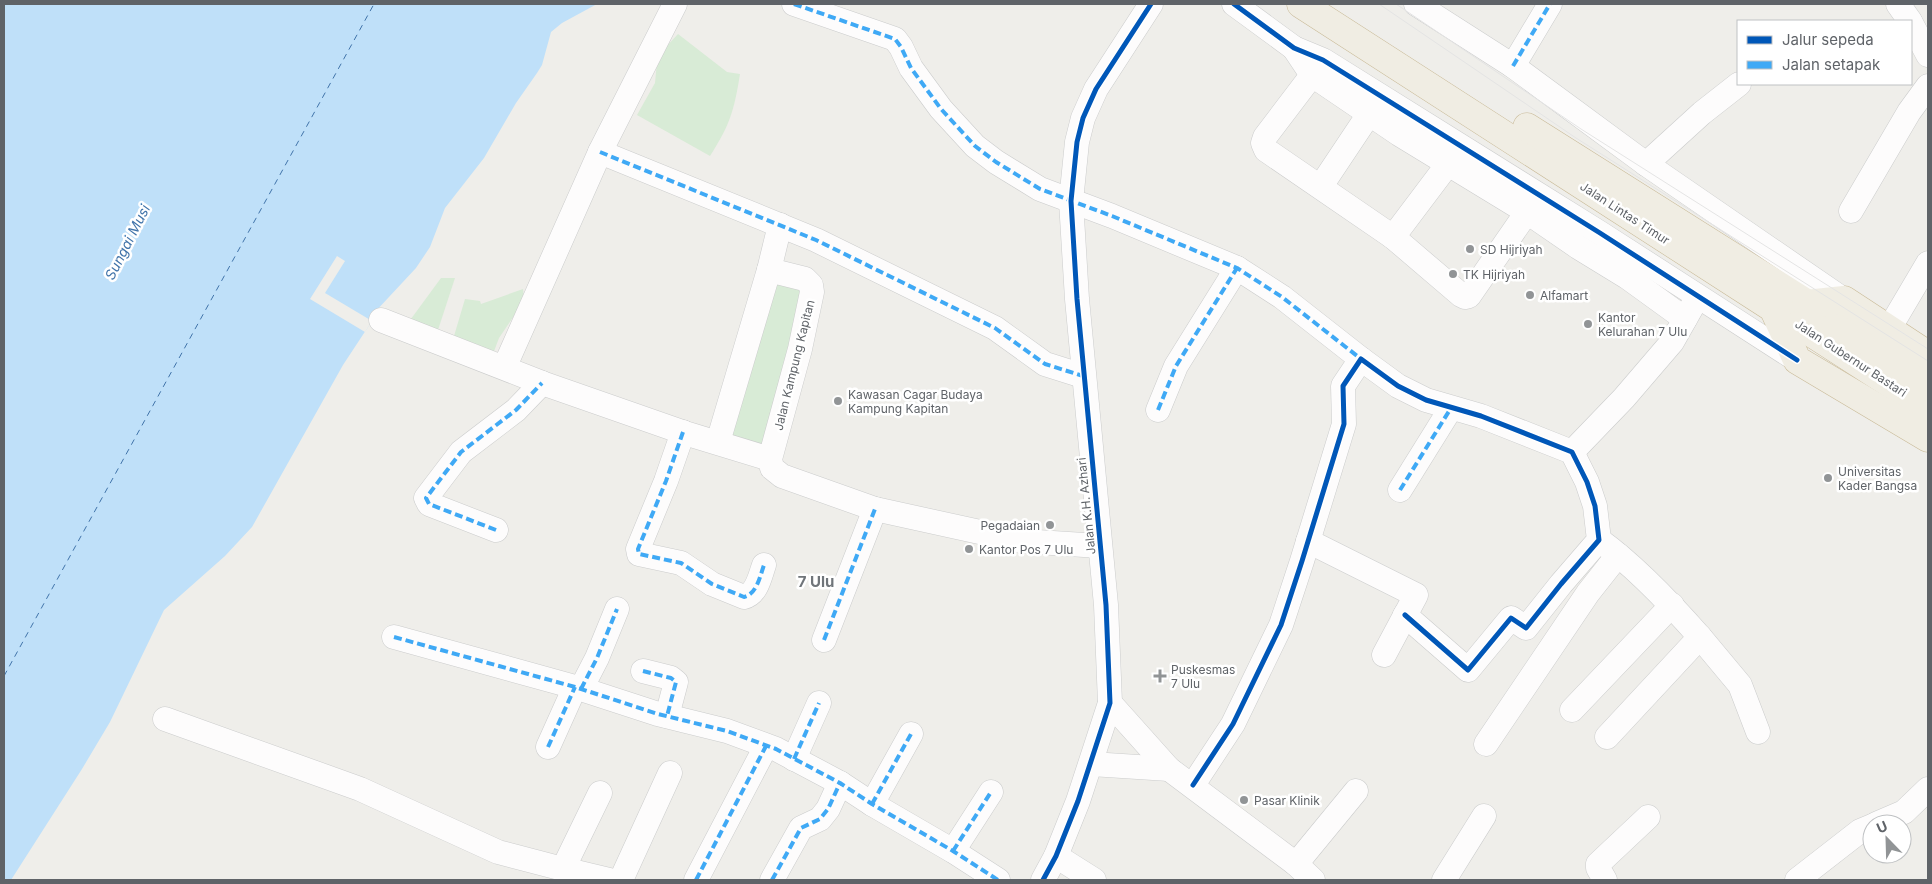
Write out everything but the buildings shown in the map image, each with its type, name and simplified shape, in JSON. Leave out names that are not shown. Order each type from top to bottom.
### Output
[{"type":"highway","name":"Jalan Lintas Timur","points":[[1301,4],[1388,50],[1806,304]]},
{"type":"highway","name":"Jalan Lintas Timur","points":[[1334,4],[1388,50],[1773,308]]},
{"type":"highway","points":[[1806,304],[1844,300],[1928,355]]},
{"type":"highway","name":"Jalan Gubernur Bastari","points":[[1806,304],[1926,402]]},
{"type":"highway","points":[[1773,308],[1797,360],[1928,438]]},
{"type":"highway","name":"Jalan Gubernur Bastari","points":[[1773,308],[1926,402]]},
{"type":"street","points":[[505,366],[600,152],[675,4]]},
{"type":"street","points":[[794,4],[894,40],[901,47],[911,68],[941,109],[976,146],[996,162],[1037,188],[1237,268],[1282,297],[1398,386],[1426,400],[1580,443]]},
{"type":"street","name":"Jalan K.H. Azhari","points":[[1043,880],[1056,856],[1078,801],[1110,703],[1106,605],[1083,376],[1071,201],[1077,142],[1083,118],[1096,89],[1151,4]]},
{"type":"street","points":[[1234,4],[1294,48],[1369,114],[1527,212],[1578,247],[1627,277],[1685,319]]},
{"type":"street","points":[[1416,4],[1513,66],[1646,164],[1844,300]]},
{"type":"street","points":[[1513,66],[1550,4]]},
{"type":"street","points":[[1898,4],[1909,20]]},
{"type":"street","points":[[1912,26],[1928,55]]},
{"type":"street","points":[[1318,68],[1266,137],[1263,143],[1266,150],[1393,237],[1461,295],[1469,296],[1527,212]]},
{"type":"street","points":[[1318,68],[1600,233],[1797,360]]},
{"type":"street","points":[[1646,164],[1702,113],[1739,85]]},
{"type":"street","points":[[1851,211],[1909,112],[1928,86]]},
{"type":"street","points":[[1321,186],[1369,114]]},
{"type":"street","points":[[600,152],[824,243],[995,328],[1045,364],[1083,376]]},
{"type":"street","points":[[1393,237],[1448,164]]},
{"type":"street","points":[[718,442],[769,270],[780,225]]},
{"type":"street","points":[[1889,329],[1928,263]]},
{"type":"street","points":[[1158,410],[1176,366],[1237,268]]},
{"type":"street","name":"Jalan Kampung Kapitan","points":[[769,270],[805,279],[811,285],[812,292],[800,349],[770,459]]},
{"type":"street","points":[[1580,443],[1624,398],[1672,342],[1698,296]]},
{"type":"street","points":[[381,320],[542,383],[686,433],[770,459],[772,468],[782,476],[875,509],[1022,541],[1100,546]]},
{"type":"street","points":[[1193,785],[1232,724],[1259,673],[1281,625],[1344,424],[1343,386],[1361,359]]},
{"type":"street","points":[[496,530],[429,504],[426,498],[461,452],[516,410],[542,383]]},
{"type":"street","points":[[1400,490],[1451,408]]},
{"type":"street","points":[[686,433],[638,549],[639,554],[681,564],[712,584],[744,596],[752,594],[764,565]]},
{"type":"street","points":[[1580,443],[1587,482],[1594,506],[1599,540],[1618,554],[1672,605],[1740,685],[1758,732]]},
{"type":"street","points":[[824,640],[875,509]]},
{"type":"street","points":[[1405,615],[1468,670],[1510,618],[1526,628],[1599,540]]},
{"type":"street","points":[[1308,541],[1416,595],[1384,655]]},
{"type":"street","points":[[1486,744],[1588,593],[1618,554]]},
{"type":"street","points":[[1572,710],[1672,605]]},
{"type":"street","points":[[548,747],[578,688],[597,658],[617,609]]},
{"type":"street","points":[[394,637],[578,688],[667,716],[727,731],[779,750],[840,783],[998,880]]},
{"type":"street","points":[[1607,737],[1700,637]]},
{"type":"street","points":[[643,671],[671,678],[676,682],[667,716]]},
{"type":"street","points":[[794,759],[819,703]]},
{"type":"street","points":[[1110,703],[1170,768],[1296,864],[1313,880]]},
{"type":"street","points":[[165,719],[360,789],[498,852],[609,880]]},
{"type":"street","points":[[872,804],[911,734]]},
{"type":"street","points":[[696,880],[766,746]]},
{"type":"street","points":[[1091,764],[1170,768]]},
{"type":"street","points":[[621,880],[670,773]]},
{"type":"street","points":[[772,880],[801,828],[820,819],[828,809],[840,783]]},
{"type":"street","points":[[1899,814],[1904,812],[1928,789]]},
{"type":"street","points":[[1296,864],[1356,790]]},
{"type":"street","points":[[563,869],[600,792]]},
{"type":"street","points":[[953,851],[991,792]]},
{"type":"street","points":[[1444,880],[1484,816]]},
{"type":"street","points":[[1605,880],[1598,868],[1598,864],[1648,817]]},
{"type":"street","points":[[1797,880],[1851,838],[1862,832]]},
{"type":"street","points":[[1056,856],[1094,880]]},
{"type":"green space","points":[[678,34],[727,72],[740,74],[736,98],[730,117],[710,156],[637,115],[655,83],[657,62],[666,47]]},
{"type":"green space","points":[[441,278],[455,278],[438,330],[408,323]]},
{"type":"green space","points":[[773,280],[806,288],[768,446],[730,438]]},
{"type":"green space","points":[[523,289],[524,298],[522,304],[499,338],[493,354],[454,336],[465,299],[480,301],[481,304]]},
{"type":"water","name":"Sungai Musi","points":[[4,4],[597,4],[562,23],[551,32],[542,65],[516,103],[484,158],[445,208],[430,247],[416,268],[375,312],[372,321],[343,365],[252,527],[225,556],[164,610],[110,722],[11,880],[4,880]]},
{"type":"pier","points":[[337,256],[345,261],[325,293],[372,321],[365,332],[310,299]]},
{"type":"ferry route","points":[[4,676],[374,4]]},
{"type":"tram line","points":[[1379,4],[1576,138],[1928,361]]},
{"type":"tram line","points":[[1396,4],[1581,129],[1928,349]]},
{"type":"marked path","points":[[794,4],[895,39],[911,68],[941,109],[975,146],[996,162],[1040,189],[1112,216],[1237,268],[1282,297],[1361,359]]},
{"type":"marked path","points":[[1513,66],[1550,4]]},
{"type":"marked path","points":[[600,152],[816,240],[995,328],[1045,364],[1083,376]]},
{"type":"marked path","points":[[1158,410],[1176,366],[1237,268]]},
{"type":"marked path","points":[[496,530],[429,504],[426,498],[461,452],[516,410],[542,383]]},
{"type":"marked path","points":[[1400,490],[1451,408]]},
{"type":"marked path","points":[[683,432],[666,481],[638,549],[639,554],[681,563],[712,584],[744,597],[755,588],[764,565]]},
{"type":"marked path","points":[[824,640],[875,509]]},
{"type":"marked path","points":[[581,689],[597,658],[617,609]]},
{"type":"marked path","points":[[394,637],[575,687],[658,714],[727,731],[776,749],[840,783],[998,880]]},
{"type":"marked path","points":[[643,671],[671,678],[676,682],[667,716]]},
{"type":"marked path","points":[[548,747],[575,687]]},
{"type":"marked path","points":[[794,759],[819,703]]},
{"type":"marked path","points":[[872,804],[911,734]]},
{"type":"marked path","points":[[696,880],[766,746]]},
{"type":"marked path","points":[[772,880],[801,828],[820,819],[828,809],[840,783]]},
{"type":"marked path","points":[[953,851],[991,792]]},
{"type":"cycle path","points":[[1043,880],[1056,856],[1078,801],[1110,703],[1106,605],[1077,299],[1071,201],[1077,142],[1083,118],[1096,89],[1151,4]]},
{"type":"cycle path","points":[[1234,4],[1294,48],[1323,60],[1600,233],[1797,360]]},
{"type":"cycle path","points":[[1193,785],[1233,724],[1281,625],[1344,424],[1343,386],[1361,359],[1398,386],[1426,400],[1481,416],[1572,452],[1587,482],[1595,506],[1599,540],[1526,628],[1511,618],[1468,670],[1405,615]]},
{"type":"place","name":"SD Hijriyah","points":[[1470,249]]},
{"type":"place","name":"TK Hijriyah","points":[[1453,274]]},
{"type":"place","name":"Alfamart","points":[[1530,295]]},
{"type":"place","name":"Kantor Kelurahan 7 Ulu","points":[[1588,324]]},
{"type":"place","name":"Kawasan Cagar Budaya Kampung Kapitan","points":[[838,401]]},
{"type":"place","name":"Universitas Kader Bangsa","points":[[1828,478]]},
{"type":"place","name":"Pegadaian","points":[[1050,525]]},
{"type":"place","name":"Kantor Pos 7 Ulu","points":[[969,549]]},
{"type":"place","name":"Puskesmas 7 Ulu","points":[[1160,676]]},
{"type":"place","name":"Pasar Klinik","points":[[1244,800]]},
{"type":"district","name":"7 Ulu","points":[[816,581]]}]
